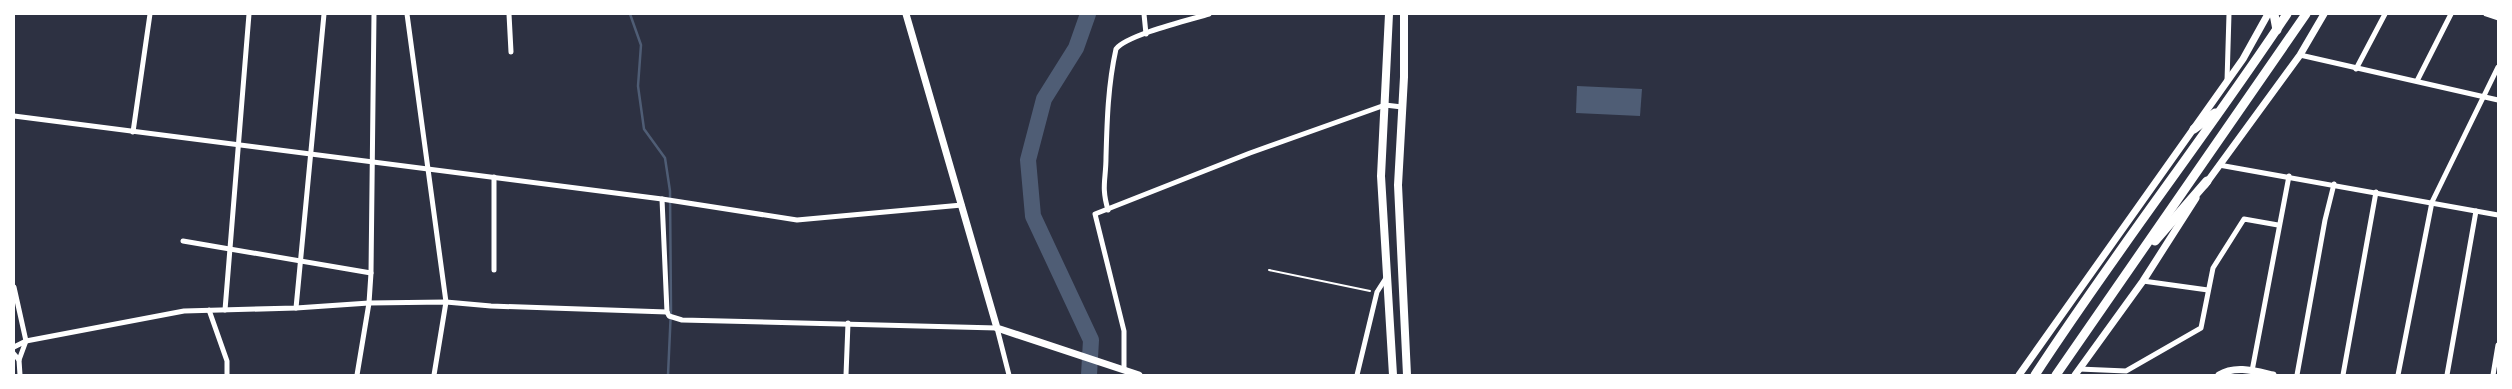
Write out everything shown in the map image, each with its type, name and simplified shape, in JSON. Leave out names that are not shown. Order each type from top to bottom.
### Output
[{"type":"highway","points":[[2274,14],[2277,30]]},
{"type":"highway","points":[[2035,375],[2072,319],[2224,107],[2287,14]]},
{"type":"highway","points":[[2056,375],[2306,14]]},
{"type":"highway","points":[[2194,129],[2224,107]]},
{"type":"highway","points":[[2143,250],[2156,240],[2207,181]]},
{"type":"main road","points":[[1389,14],[1380,176],[1393,375]]},
{"type":"main road","points":[[1404,14],[1398,185],[1407,375]]},
{"type":"street","points":[[133,132],[150,14]]},
{"type":"street","points":[[225,310],[249,14]]},
{"type":"street","points":[[296,308],[324,14]]},
{"type":"street","points":[[357,375],[369,302],[371,273],[374,14]]},
{"type":"street","points":[[407,14],[412,66],[429,169],[446,302],[434,375]]},
{"type":"street","points":[[509,14],[511,52]]},
{"type":"street","points":[[906,14],[1009,375]]},
{"type":"street","points":[[1144,14],[1146,34]]},
{"type":"street","points":[[1108,210],[1102,192],[1106,159],[1106,116],[1114,56],[1120,44],[1209,14]]},
{"type":"street","points":[[2227,81],[2229,14]]},
{"type":"street","points":[[2019,375],[2243,59],[2268,14]]},
{"type":"street","points":[[2077,372],[2143,281],[2207,181],[2300,55],[2324,14]]},
{"type":"street","points":[[2356,69],[2385,14]]},
{"type":"street","points":[[2417,81],[2451,14]]},
{"type":"street","points":[[2486,14],[2498,18]]},
{"type":"street","points":[[2300,55],[2498,100]]},
{"type":"street","points":[[2398,375],[2432,202],[2498,67]]},
{"type":"street","points":[[1124,369],[1124,331],[1095,214],[1250,153],[1385,106],[1402,107]]},
{"type":"street","points":[[14,116],[664,199],[797,220],[962,205]]},
{"type":"street","points":[[2220,165],[2290,176],[2498,215]]},
{"type":"street","points":[[2252,373],[2278,226],[2290,176]]},
{"type":"street","points":[[494,178],[494,270]]},
{"type":"street","points":[[2297,375],[2324,220],[2334,184]]},
{"type":"street","points":[[2343,375],[2376,192]]},
{"type":"street","points":[[664,199],[668,314]]},
{"type":"street","points":[[2447,375],[2476,211]]},
{"type":"street","points":[[2077,372],[2126,371],[2201,328],[2213,268],[2244,219],[2278,226]]},
{"type":"street","points":[[183,240],[371,273]]},
{"type":"street","points":[[1357,375],[1377,292],[1386,277]]},
{"type":"street","points":[[2143,281],[2208,290]]},
{"type":"street","points":[[14,287],[26,342],[19,360],[20,375]]},
{"type":"street","points":[[14,347],[26,342],[184,311],[296,308],[369,302],[446,302],[490,306],[668,314],[682,320],[997,328],[1138,375]]},
{"type":"street","points":[[209,310],[227,361],[227,375]]},
{"type":"street","points":[[846,375],[848,323]]},
{"type":"street","points":[[2493,375],[2498,345]]},
{"type":"street","points":[[14,354],[19,360]]},
{"type":"street","points":[[2218,375],[2225,371],[2239,369],[2252,373],[2273,375]]},
{"type":"path","points":[[1268,270],[1377,292]]},
{"type":"water","points":[[1577,86],[1642,89],[1640,116],[1576,113]]},
{"type":"waterway","points":[[630,14],[641,45],[638,86],[644,129],[665,158],[670,191],[671,309],[668,375]]},
{"type":"waterway","points":[[1088,14],[1076,48],[1044,99],[1028,160],[1033,216],[1091,340],[1089,375]]}]
